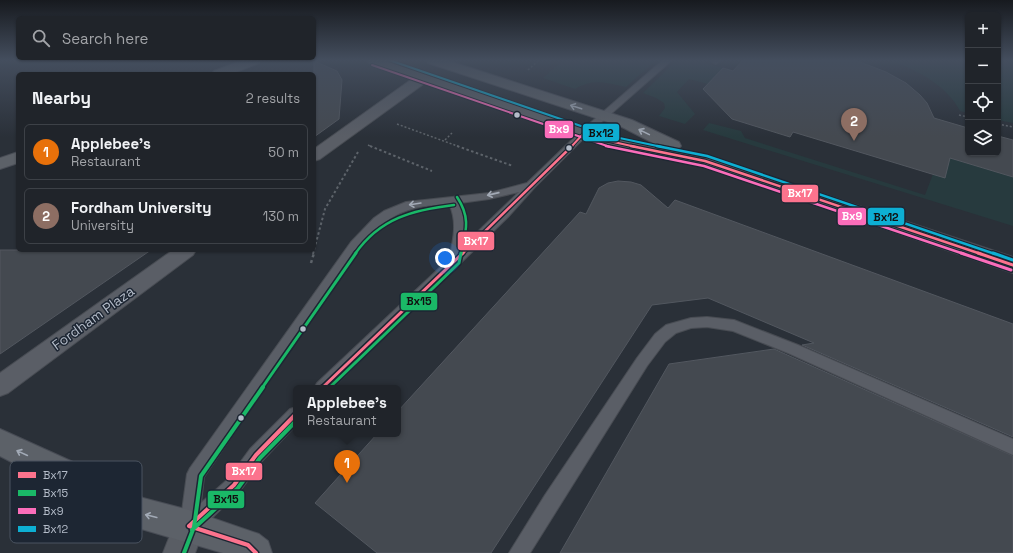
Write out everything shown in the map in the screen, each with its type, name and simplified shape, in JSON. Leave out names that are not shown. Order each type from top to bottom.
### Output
[{"type":"main road","points":[[449,86],[609,141],[705,161],[1013,265]]},
{"type":"main road","points":[[511,86],[626,123],[705,161]]},
{"type":"main road","points":[[0,164],[16,158]]},
{"type":"main road","points":[[0,442],[40,461]]},
{"type":"main road","points":[[142,514],[184,539],[248,545],[256,553]]},
{"type":"street","points":[[316,155],[412,86]]},
{"type":"street","name":"Fordham Plaza","points":[[0,386],[183,252]]},
{"type":"lane","points":[[325,385],[504,214],[584,133],[602,116],[619,104],[639,86]]},
{"type":"lane","points":[[184,539],[196,474],[355,245],[366,232],[378,221],[399,208],[410,205],[489,196],[531,185]]},
{"type":"lane","points":[[453,200],[459,210],[461,219],[461,230],[455,260]]},
{"type":"lane","points":[[519,553],[551,501],[660,338],[671,329],[691,323],[708,322],[734,326],[793,349],[1013,447]]},
{"type":"lane","points":[[184,539],[234,485],[256,454],[293,417]]},
{"type":"path","points":[[959,115],[965,116]]},
{"type":"path","points":[[397,124],[445,140],[513,166]]},
{"type":"path","points":[[1001,125],[1013,127]]},
{"type":"path","points":[[354,127],[363,143],[432,171]]},
{"type":"path","points":[[445,140],[452,133]]},
{"type":"path","points":[[316,241],[325,209],[363,143]]},
{"type":"path","points":[[310,263],[313,252]]},
{"type":"green space","points":[[566,86],[582,86],[575,89]]},
{"type":"green space","points":[[650,86],[683,86],[677,92],[695,114],[685,124],[659,116],[665,108],[664,103],[643,93]]},
{"type":"green space","points":[[939,86],[965,86],[965,112],[960,111]]},
{"type":"green space","points":[[1001,86],[1013,86],[1013,123],[1001,121]]},
{"type":"green space","points":[[709,123],[741,131],[745,138],[925,195],[933,174],[945,177],[950,158],[1013,177],[1013,226],[703,130]]},
{"type":"building","points":[[316,86],[342,86],[339,119],[316,136]]},
{"type":"building","points":[[706,86],[909,86],[927,103],[934,118],[965,127],[965,156],[1001,156],[1001,137],[1013,140],[1013,177],[950,158],[945,178],[793,132],[790,137],[732,119],[703,89]]},
{"type":"building","points":[[618,181],[631,182],[641,185],[668,208],[675,200],[1013,324],[1013,437],[802,345],[814,343],[708,298],[652,305],[491,553],[377,553],[315,503],[374,437],[401,437],[401,408],[580,212],[586,214],[599,188],[608,183]]},
{"type":"building","points":[[0,250],[16,250],[16,252],[148,252],[0,354]]},
{"type":"building","points":[[774,349],[1013,456],[1013,553],[560,553],[669,364]]},
{"type":"transit line","name":"Bx9","points":[[432,86],[607,146],[704,166],[1011,270]]},
{"type":"transit line","name":"Bx12","points":[[464,86],[610,136],[707,156],[1013,260]]},
{"type":"transit line","name":"Bx17","points":[[584,133],[609,141],[705,161],[1013,265]]},
{"type":"transit line","name":"Bx17","points":[[325,385],[504,214],[584,133]]},
{"type":"transit line","name":"Bx15","points":[[332,385],[459,263],[466,230],[466,219],[464,208],[457,197]]},
{"type":"transit line","name":"Bx15","points":[[184,553],[194,527],[201,476],[359,248],[381,227],[401,215],[424,209],[454,205]]},
{"type":"transit line","name":"Bx17","points":[[189,526],[234,485],[256,455],[293,417]]},
{"type":"transit line","name":"Bx15","points":[[192,530],[238,488],[260,458],[293,424]]},
{"type":"transit line","name":"Bx17","points":[[189,526],[248,545],[256,553]]},
{"type":"place","name":"Fordham University","points":[[854,141]]},
{"type":"place","name":"Applebee's","points":[[347,483]]}]
